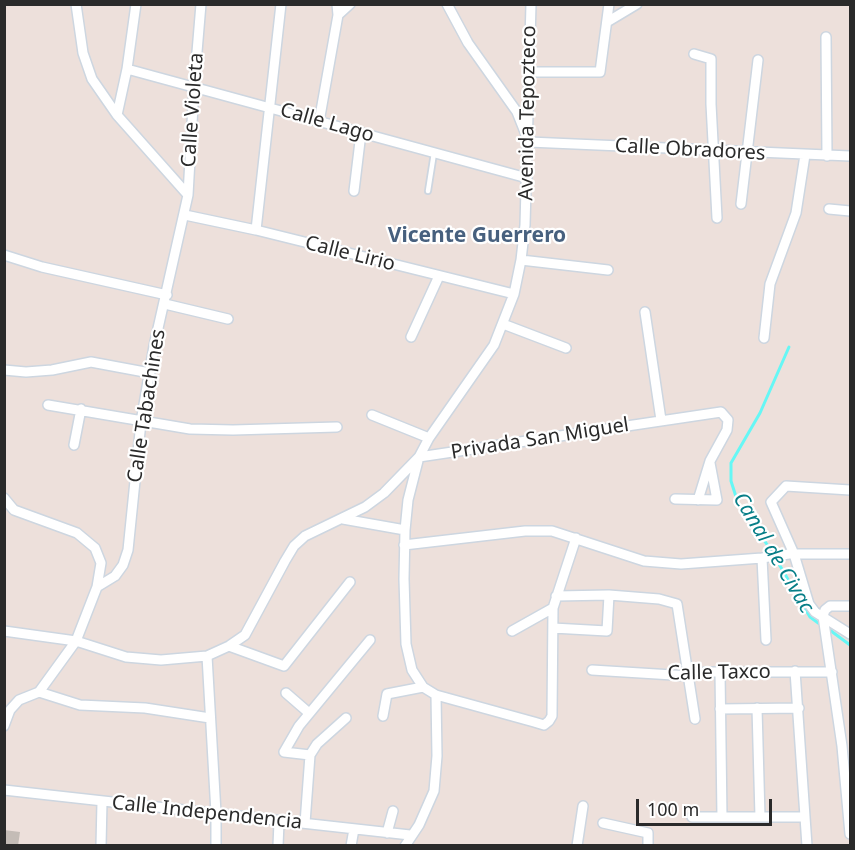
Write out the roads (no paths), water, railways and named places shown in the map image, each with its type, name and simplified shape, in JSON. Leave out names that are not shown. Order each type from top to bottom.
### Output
[{"type":"street","points":[[76,4],[83,53],[92,79],[117,115],[188,195]]},
{"type":"street","points":[[117,115],[127,69],[136,4]]},
{"type":"street","name":"Calle Violeta","points":[[184,215],[188,195],[201,4]]},
{"type":"street","points":[[256,230],[271,107],[280,4]]},
{"type":"street","points":[[319,122],[338,10],[350,4]]},
{"type":"street","points":[[447,4],[468,43],[517,112],[529,142]]},
{"type":"street","points":[[529,72],[600,72],[609,4]]},
{"type":"street","points":[[607,22],[637,4]]},
{"type":"street","name":"Avenida Tepozteco","points":[[4,631],[76,641],[126,657],[161,660],[207,656],[230,646],[245,635],[294,546],[320,527],[343,519],[365,507],[384,493],[419,457],[429,438],[483,364],[494,345],[514,294],[521,260],[529,142],[528,6]]},
{"type":"street","points":[[826,37],[837,156]]},
{"type":"street","points":[[694,54],[711,58],[717,218]]},
{"type":"street","points":[[741,204],[758,60]]},
{"type":"street","name":"Calle Lago","points":[[127,69],[527,178]]},
{"type":"street","points":[[354,191],[361,133]]},
{"type":"street","name":"Calle Obradores","points":[[529,142],[837,156]]},
{"type":"street","points":[[764,338],[770,284],[796,213],[805,155]]},
{"type":"street","points":[[829,209],[850,211]]},
{"type":"street","name":"Calle Lirio","points":[[184,215],[256,230],[514,294]]},
{"type":"street","name":"Calle Tabachines","points":[[97,586],[115,576],[123,565],[128,550],[141,422],[184,215]]},
{"type":"street","points":[[4,255],[228,319]]},
{"type":"street","points":[[521,260],[608,270]]},
{"type":"street","points":[[411,338],[439,276]]},
{"type":"street","points":[[645,312],[661,420]]},
{"type":"street","points":[[503,324],[566,348]]},
{"type":"street","points":[[4,370],[26,372],[52,370],[91,362],[150,373]]},
{"type":"street","points":[[48,405],[190,429],[337,427]]},
{"type":"street","points":[[74,445],[81,409]]},
{"type":"street","name":"Privada San Miguel","points":[[419,457],[721,412],[728,420],[727,430],[710,461]]},
{"type":"street","points":[[372,415],[429,438]]},
{"type":"street","points":[[419,457],[408,500],[405,530],[406,644],[412,670],[423,687],[436,695],[544,725],[552,716],[553,608],[576,538]]},
{"type":"street","points":[[698,500],[710,461]]},
{"type":"street","points":[[675,499],[717,500],[710,461]]},
{"type":"street","points":[[850,490],[786,486],[771,502],[809,604],[823,620],[850,634]]},
{"type":"street","points":[[4,498],[14,510],[77,533],[95,548],[101,563],[97,586],[76,641],[39,692],[19,700],[10,710],[4,726]]},
{"type":"street","points":[[343,519],[405,530]]},
{"type":"street","points":[[404,545],[525,531],[552,531],[644,561],[654,562],[681,564],[791,554],[850,554]]},
{"type":"street","points":[[765,640],[766,557]]},
{"type":"street","points":[[230,646],[284,666],[350,582]]},
{"type":"street","points":[[556,596],[609,594],[659,599],[678,604],[695,719]]},
{"type":"street","points":[[553,628],[607,631],[609,594]]},
{"type":"street","points":[[850,606],[830,606],[825,610],[823,620],[846,746],[850,834]]},
{"type":"street","points":[[512,631],[553,608]]},
{"type":"street","points":[[310,755],[284,752],[290,738],[309,712],[370,640]]},
{"type":"street","points":[[207,656],[216,846]]},
{"type":"street","name":"Calle Taxco","points":[[592,670],[689,676],[705,672],[832,672]]},
{"type":"street","points":[[795,671],[807,846]]},
{"type":"street","points":[[720,672],[722,817]]},
{"type":"street","points":[[383,717],[387,694],[423,687]]},
{"type":"street","points":[[39,692],[80,705],[145,708],[210,718]]},
{"type":"street","points":[[285,693],[309,712]]},
{"type":"street","points":[[405,846],[419,825],[434,790],[437,756],[436,695]]},
{"type":"street","points":[[757,708],[760,817]]},
{"type":"street","points":[[720,709],[799,708]]},
{"type":"street","points":[[305,823],[310,755],[317,744],[346,718]]},
{"type":"street","name":"Calle Independencia","points":[[4,790],[410,836]]},
{"type":"street","points":[[101,846],[102,802]]},
{"type":"street","points":[[577,846],[583,806]]},
{"type":"street","points":[[387,833],[393,812]]},
{"type":"street","points":[[692,818],[805,818]]},
{"type":"street","points":[[278,846],[279,822]]},
{"type":"street","points":[[603,823],[648,833],[648,846]]},
{"type":"street","points":[[351,846],[354,829]]},
{"type":"lane","points":[[428,191],[434,153]]},
{"type":"waterway","name":"Canal de Civac","points":[[773,553],[738,503],[731,481],[731,463],[760,413],[789,347]]},
{"type":"waterway","name":"Canal de Civac","points":[[776,559],[810,617],[821,625]]},
{"type":"waterway","name":"Canal de Civac","points":[[827,628],[850,645]]},
{"type":"district","name":"Vicente Guerrero","points":[[477,236]]}]
